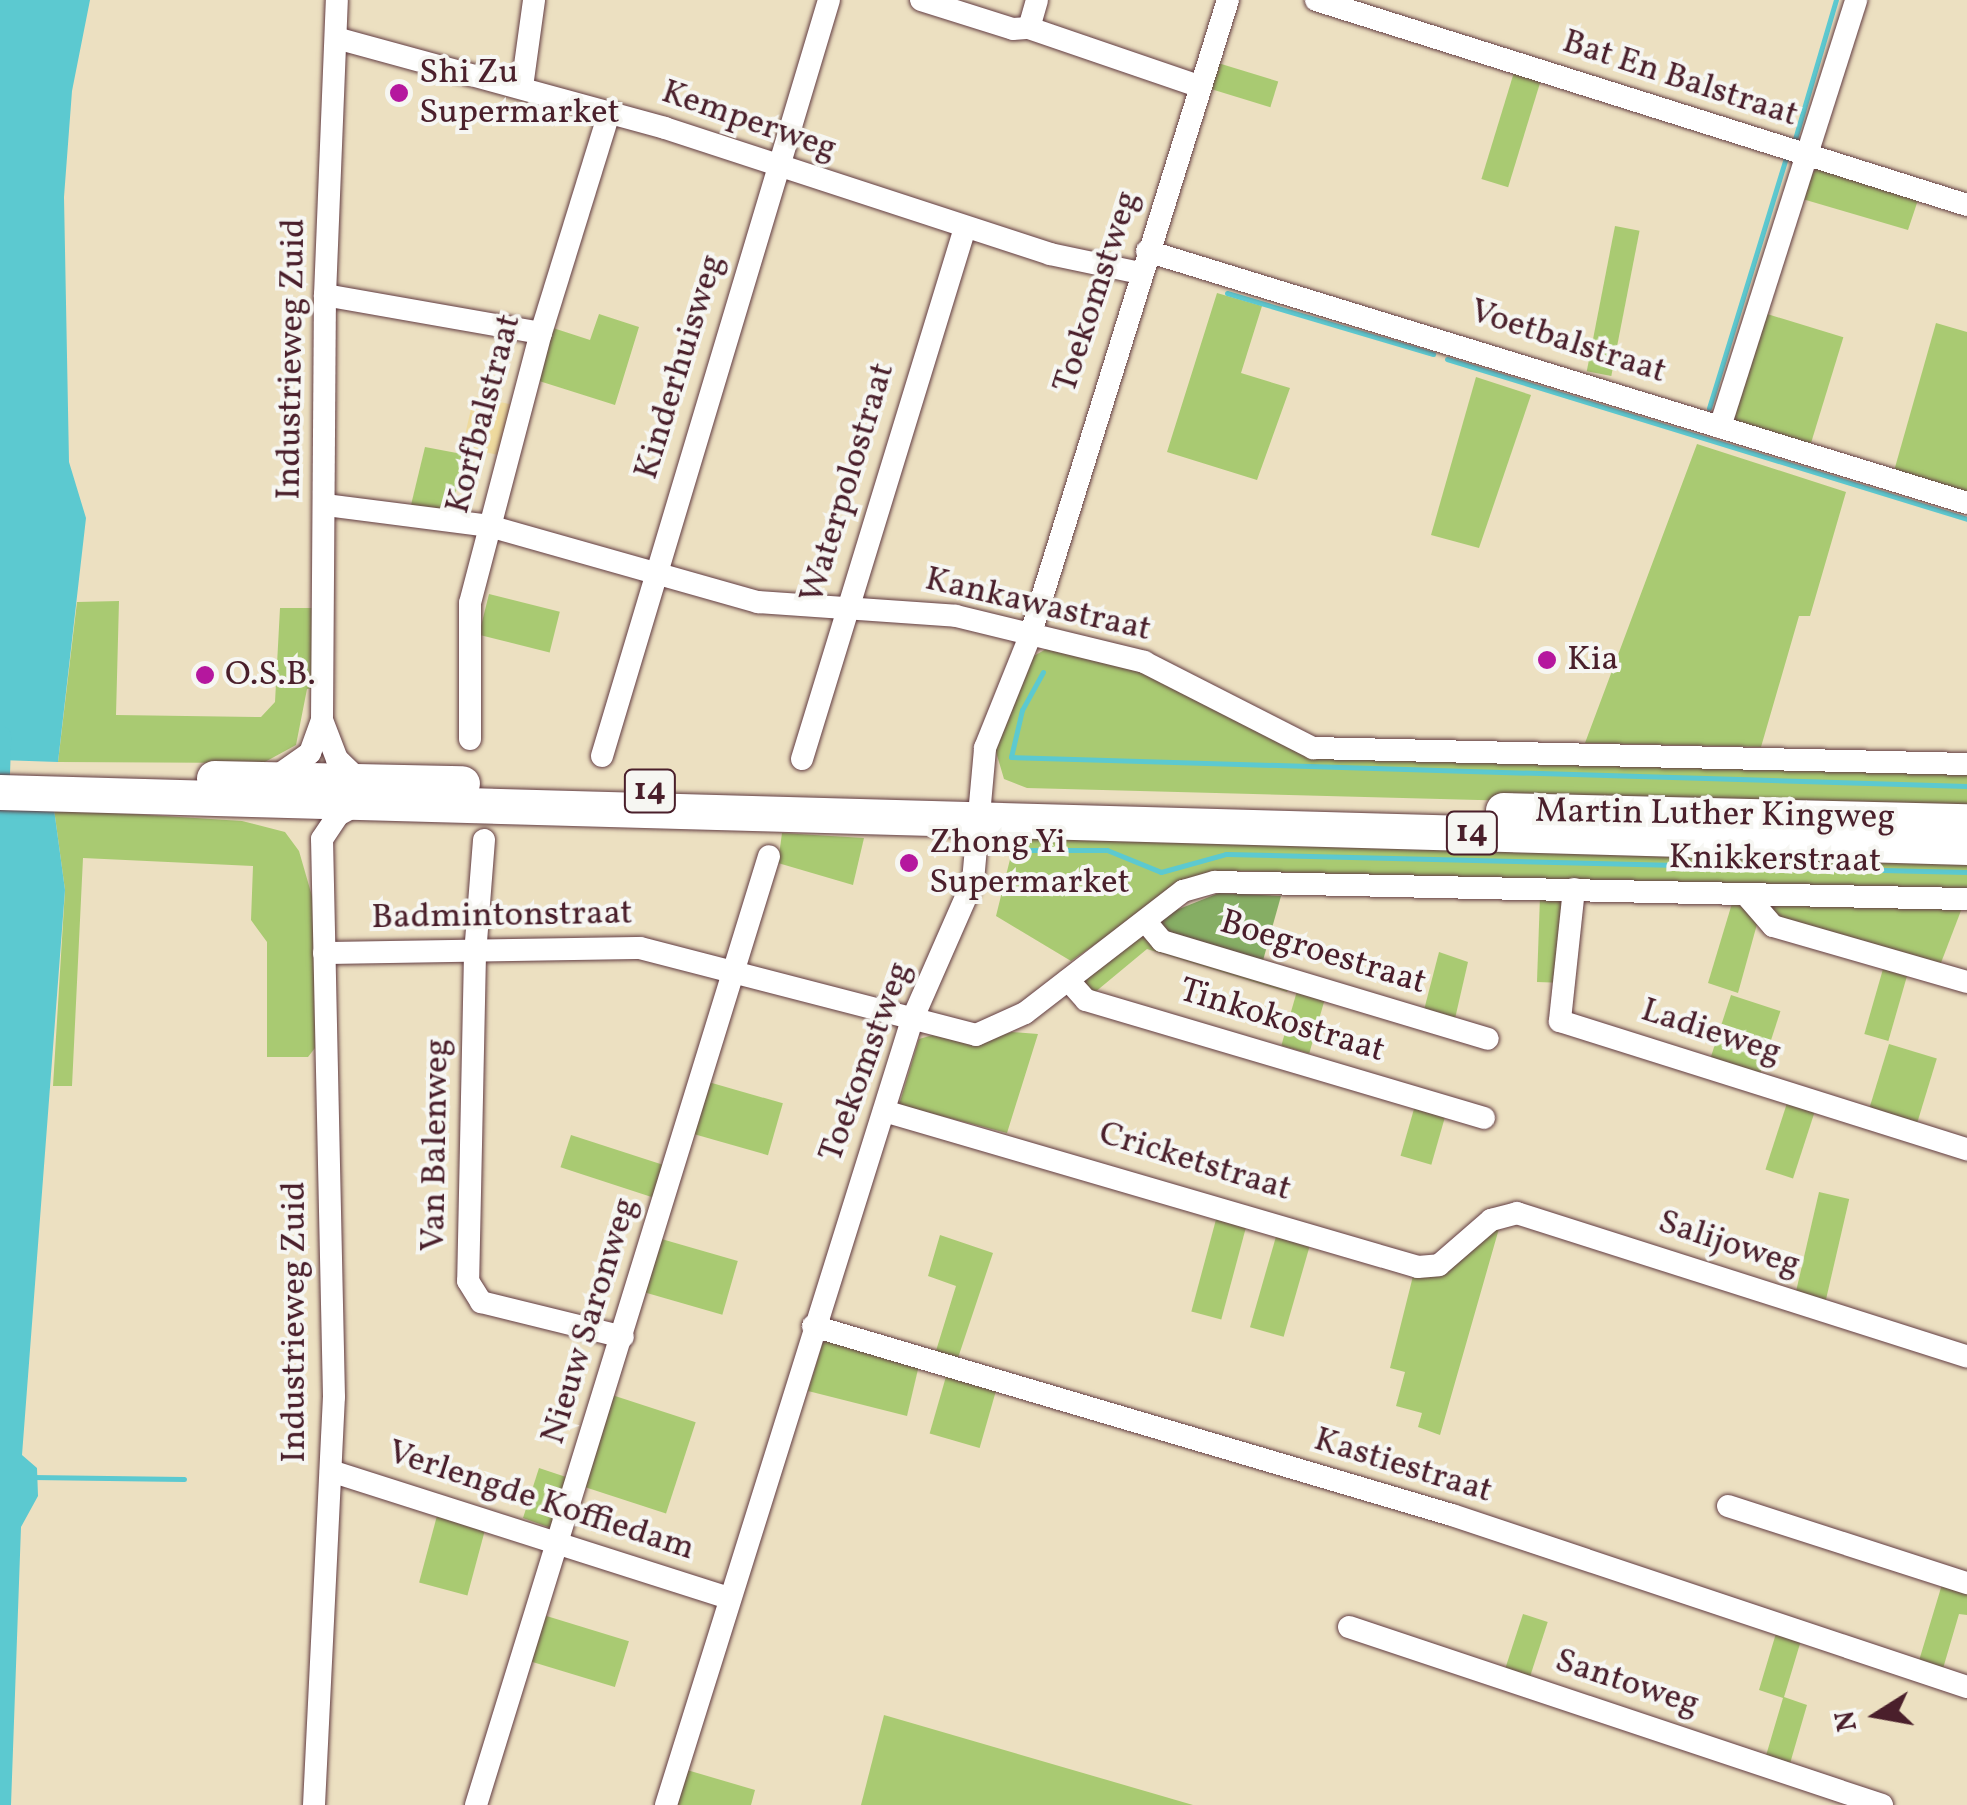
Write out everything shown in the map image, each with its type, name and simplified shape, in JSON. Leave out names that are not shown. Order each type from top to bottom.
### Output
[{"type":"main road","name":"14","points":[[0,774],[106,786]]},
{"type":"main road","name":"14","points":[[0,792],[106,786],[278,790],[336,801]]},
{"type":"main road","name":"Martin Luther Kingweg","points":[[336,801],[1967,821]]},
{"type":"main road","name":"Martin Luther Kingweg","points":[[978,808],[1967,847]]},
{"type":"street","name":"Industrieweg Zuid","points":[[278,790],[310,753],[322,720],[325,295],[337,0]]},
{"type":"street","points":[[522,88],[534,0]]},
{"type":"street","name":"Kinderhuisweg","points":[[602,756],[829,0]]},
{"type":"street","points":[[921,0],[1013,29],[1029,28],[1198,86]]},
{"type":"street","points":[[1029,28],[1037,0]]},
{"type":"street","name":"Toekomstweg","points":[[666,1805],[912,1020],[974,881],[985,748],[1030,636],[1143,262],[1228,0]]},
{"type":"street","name":"Bat En Balstraat","points":[[1316,0],[1967,205]]},
{"type":"street","points":[[1720,427],[1856,0]]},
{"type":"street","name":"Kemperweg","points":[[336,38],[610,113],[965,228],[1143,262]]},
{"type":"street","name":"Korfbalstraat","points":[[470,739],[470,603],[541,333],[610,113]]},
{"type":"street","name":"Waterpolostraat","points":[[802,759],[965,228]]},
{"type":"street","name":"Voetbalstraat","points":[[1143,262],[1720,427],[1967,503]]},
{"type":"street","points":[[325,295],[541,333]]},
{"type":"street","name":"Kankawastraat","points":[[326,505],[489,526],[758,602],[956,616],[1144,662],[1314,748],[1967,764]]},
{"type":"street","name":"Industrieweg Zuid","points":[[314,1805],[332,1472],[324,953],[337,759],[322,720]]},
{"type":"street","name":"Van Balenweg","points":[[484,840],[475,954],[472,1292],[481,1302],[622,1337]]},
{"type":"street","name":"Nieuw Saronweg","points":[[476,1805],[769,856]]},
{"type":"street","name":"Knikkerstraat","points":[[912,1020],[976,1035],[1008,1024],[1184,891],[1248,879],[1967,900]]},
{"type":"street","name":"Ladieweg","points":[[1574,889],[1560,1021],[1967,1150]]},
{"type":"street","points":[[1746,895],[1773,926],[1967,982]]},
{"type":"street","name":"Boegroestraat","points":[[1146,922],[1162,941],[1488,1039]]},
{"type":"street","name":"Badmintonstraat","points":[[324,953],[475,954],[640,948],[734,969],[912,1020]]},
{"type":"street","name":"Tinkokostraat","points":[[1068,980],[1086,1000],[1484,1118]]},
{"type":"street","name":"Cricketstraat","points":[[884,1111],[1404,1264],[1440,1265],[1475,1235]]},
{"type":"street","name":"Salijoweg","points":[[1475,1235],[1498,1216],[1517,1213],[1967,1358]]},
{"type":"street","name":"Kastiestraat","points":[[814,1326],[1452,1515],[1967,1687]]},
{"type":"street","name":"Verlengde Koffiedam","points":[[332,1472],[729,1598]]},
{"type":"street","points":[[1728,1506],[1967,1583]]},
{"type":"street","name":"Santoweg","points":[[1349,1628],[1882,1805]]},
{"type":"green space","points":[[1218,63],[1278,81],[1270,107],[1210,89]]},
{"type":"green space","points":[[1515,69],[1542,77],[1508,187],[1481,179]]},
{"type":"green space","points":[[1817,166],[1918,200],[1908,230],[1799,198]]},
{"type":"green space","points":[[1615,226],[1640,231],[1611,376],[1587,371]]},
{"type":"green space","points":[[1217,293],[1262,306],[1241,373],[1290,388],[1257,480],[1167,452]]},
{"type":"green space","points":[[1764,313],[1843,337],[1811,444],[1731,420]]},
{"type":"green space","points":[[599,314],[639,327],[615,405],[536,380],[550,327],[590,340]]},
{"type":"green space","points":[[1936,323],[1967,332],[1967,492],[1894,471]]},
{"type":"green space","points":[[1476,377],[1531,395],[1479,548],[1431,535]]},
{"type":"green space","points":[[1697,444],[1846,492],[1810,616],[1799,616],[1761,747],[1585,743]]},
{"type":"green space","points":[[425,447],[462,454],[453,510],[411,505]]},
{"type":"green space","points":[[489,594],[560,612],[550,652],[479,635]]},
{"type":"green space","points":[[119,601],[116,715],[261,717],[275,702],[280,608],[316,608],[314,688],[307,689],[296,745],[263,763],[58,762],[77,602]]},
{"type":"green space","points":[[1048,648],[1132,665],[1274,739],[1967,770],[1967,813],[1027,788],[1004,779],[994,745],[1032,657]]},
{"type":"green space","points":[[54,809],[242,821],[285,832],[299,851],[314,903],[315,1048],[308,1057],[267,1057],[267,942],[251,920],[253,866],[83,858],[72,1086],[53,1086],[65,890]]},
{"type":"green space","points":[[1017,831],[1967,853],[1967,892],[1235,871],[1181,885],[1071,961],[996,916]]},
{"type":"green space","points":[[782,833],[864,838],[853,885],[778,863]]},
{"type":"green space","points":[[1219,893],[1281,896],[1262,964],[1162,935],[1157,924],[1174,911]]},
{"type":"green space","points":[[1540,896],[1568,897],[1565,983],[1537,982]]},
{"type":"green space","points":[[1733,900],[1759,917],[1738,993],[1708,983]]},
{"type":"green space","points":[[1765,904],[1962,908],[1939,968],[1776,920]]},
{"type":"green space","points":[[1140,935],[1290,984],[1287,992],[1147,949],[1094,993],[1081,980]]},
{"type":"green space","points":[[1439,952],[1468,962],[1454,1023],[1424,1010]]},
{"type":"green space","points":[[1885,962],[1909,969],[1888,1041],[1864,1034]]},
{"type":"green space","points":[[1299,984],[1327,992],[1309,1054],[1281,1046]]},
{"type":"green space","points":[[1731,995],[1780,1011],[1759,1078],[1709,1062]]},
{"type":"green space","points":[[1012,1032],[1038,1034],[1007,1133],[899,1105],[919,1039],[933,1035],[970,1044]]},
{"type":"green space","points":[[1889,1044],[1937,1059],[1915,1129],[1867,1115]]},
{"type":"green space","points":[[705,1081],[783,1103],[768,1155],[690,1133]]},
{"type":"green space","points":[[1788,1100],[1816,1109],[1793,1178],[1765,1169]]},
{"type":"green space","points":[[1416,1102],[1447,1111],[1431,1165],[1401,1156]]},
{"type":"green space","points":[[571,1135],[669,1167],[658,1199],[560,1167]]},
{"type":"green space","points":[[1819,1192],[1849,1199],[1826,1301],[1795,1294]]},
{"type":"green space","points":[[1218,1212],[1248,1220],[1221,1320],[1191,1311]]},
{"type":"green space","points":[[1500,1225],[1440,1435],[1418,1427],[1422,1413],[1396,1406],[1405,1372],[1390,1368],[1414,1272]]},
{"type":"green space","points":[[1277,1233],[1311,1243],[1284,1337],[1250,1327]]},
{"type":"green space","points":[[940,1235],[993,1253],[957,1361],[935,1354],[956,1286],[928,1276]]},
{"type":"green space","points":[[658,1238],[738,1261],[722,1315],[643,1292]]},
{"type":"green space","points":[[829,1340],[919,1365],[907,1416],[808,1391],[823,1342]]},
{"type":"green space","points":[[947,1373],[997,1387],[980,1448],[930,1434]]},
{"type":"green space","points":[[612,1395],[696,1422],[666,1513],[582,1486]]},
{"type":"green space","points":[[539,1468],[572,1479],[551,1528],[523,1518]]},
{"type":"green space","points":[[438,1512],[486,1525],[467,1595],[419,1583]]},
{"type":"green space","points":[[1943,1581],[1967,1588],[1967,1615],[1959,1614],[1942,1672],[1918,1664]]},
{"type":"green space","points":[[540,1614],[629,1641],[615,1687],[526,1660]]},
{"type":"green space","points":[[1523,1614],[1548,1622],[1528,1683],[1503,1675]]},
{"type":"green space","points":[[1777,1630],[1802,1637],[1784,1697],[1807,1705],[1789,1767],[1765,1759],[1783,1698],[1759,1690]]},
{"type":"green space","points":[[884,1715],[1193,1805],[861,1805]]},
{"type":"green space","points":[[687,1770],[755,1790],[751,1805],[676,1805]]},
{"type":"sand","points":[[474,396],[514,405],[502,456],[462,447]]},
{"type":"water","points":[[0,0],[90,0],[72,91],[64,197],[69,462],[86,518],[58,762],[0,760]]},
{"type":"water","points":[[0,808],[54,809],[65,890],[22,1455],[37,1468],[38,1496],[21,1527],[11,1805],[0,1805]]},
{"type":"waterway","points":[[1795,139],[1836,0]]},
{"type":"waterway","points":[[1709,408],[1786,157]]},
{"type":"waterway","points":[[1227,293],[1433,354]]},
{"type":"waterway","points":[[1447,359],[1967,519]]},
{"type":"waterway","points":[[1043,672],[1022,710],[1011,757],[1967,786]]},
{"type":"waterway","points":[[0,774],[1,736]]},
{"type":"waterway","points":[[1007,850],[1107,850],[1161,872],[1226,854],[1967,872]]},
{"type":"waterway","points":[[32,1477],[184,1479]]},
{"type":"place","name":"Shi Zu Supermarket","points":[[399,93]]},
{"type":"place","name":"Kia","points":[[1547,660]]},
{"type":"place","name":"O.S.B.","points":[[205,675]]},
{"type":"place","name":"Zhong Yi Supermarket","points":[[909,863]]}]
